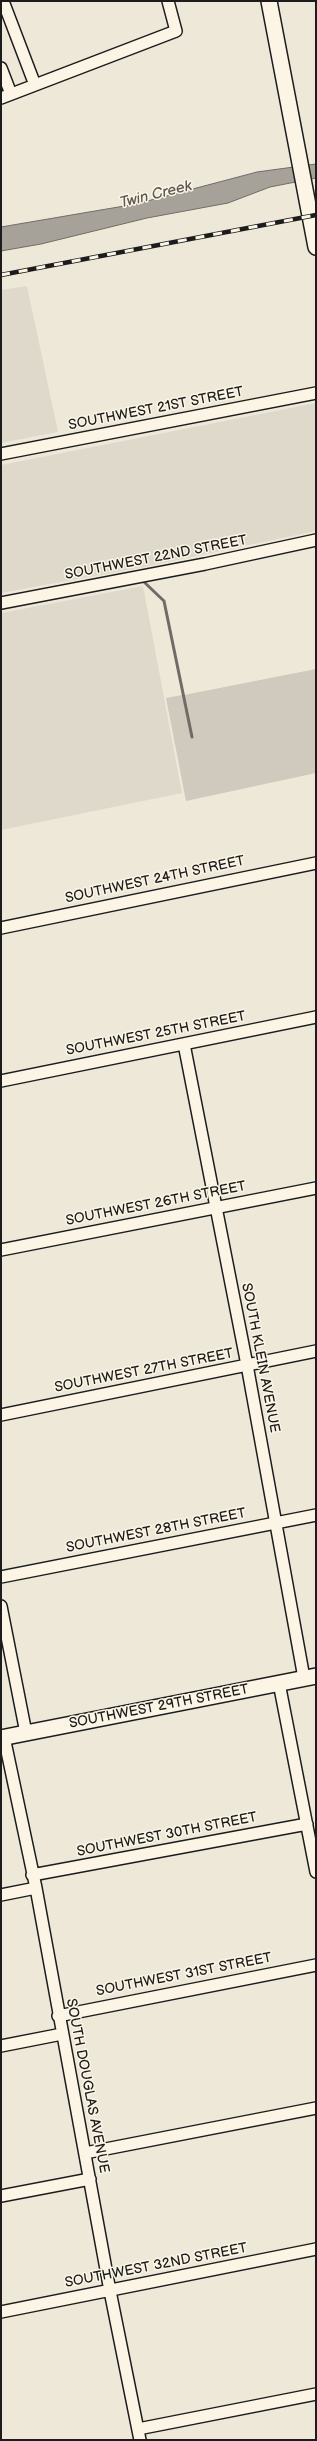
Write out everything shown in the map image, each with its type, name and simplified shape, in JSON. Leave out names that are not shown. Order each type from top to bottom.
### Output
[{"type":"main road","points":[[268,1],[316,247]]},
{"type":"main road","name":"SOUTHWEST 29TH STREET","points":[[3,1738],[310,1677]]},
{"type":"street","points":[[3,1],[35,85]]},
{"type":"street","points":[[1,68],[6,96],[176,31],[168,1]]},
{"type":"street","name":"SOUTHWEST 21ST STREET","points":[[1,454],[316,393]]},
{"type":"street","name":"SOUTHWEST 22ND STREET","points":[[1,603],[205,564],[316,540]]},
{"type":"street","name":"SOUTHWEST 24TH STREET","points":[[1,928],[316,863]]},
{"type":"street","name":"SOUTHWEST 25TH STREET","points":[[1,1081],[316,1017]]},
{"type":"street","name":"SOUTH KLEIN AVENUE","points":[[184,1044],[247,1365],[275,1523],[310,1677]]},
{"type":"street","name":"SOUTHWEST 26TH STREET","points":[[1,1250],[316,1188]]},
{"type":"street","name":"SOUTHWEST 27TH STREET","points":[[1,1415],[316,1351]]},
{"type":"street","name":"SOUTHWEST 28TH STREET","points":[[1,1577],[316,1515]]},
{"type":"street","points":[[1,1606],[26,1733]]},
{"type":"street","points":[[279,1683],[316,1872]]},
{"type":"street","name":"SOUTH DOUGLAS AVENUE","points":[[3,1738],[36,1888],[58,2016],[110,2291],[139,2434]]},
{"type":"street","name":"SOUTHWEST 30TH STREET","points":[[32,1875],[307,1824]]},
{"type":"street","points":[[1,1895],[36,1888]]},
{"type":"street","name":"SOUTHWEST 31ST STREET","points":[[58,2016],[316,1965]]},
{"type":"street","points":[[1,2046],[62,2034]]},
{"type":"street","points":[[85,2153],[316,2108]]},
{"type":"street","points":[[1,2196],[90,2179]]},
{"type":"street","name":"SOUTHWEST 32ND STREET","points":[[1,2312],[316,2249]]},
{"type":"street","points":[[139,2434],[316,2394]]},
{"type":"shaded area","points":[[316,164],[316,178],[270,187],[228,203],[147,218],[41,244],[1,251],[1,227],[136,204],[257,172]]},
{"type":"shaded area","points":[[27,286],[58,432],[1,443],[1,290]]},
{"type":"shaded area","points":[[316,403],[316,531],[144,567],[1,593],[1,465]]},
{"type":"shaded area","points":[[143,586],[182,793],[1,830],[1,613]]},
{"type":"shaded area","points":[[316,669],[316,773],[186,801],[166,698],[182,695],[192,738],[184,695]]},
{"type":"waterway","points":[[143,581],[164,601],[192,737]]},
{"type":"railway","points":[[1,275],[316,215]]},
{"type":"water label","name":"Twin Creek","points":[[156,195]]}]
